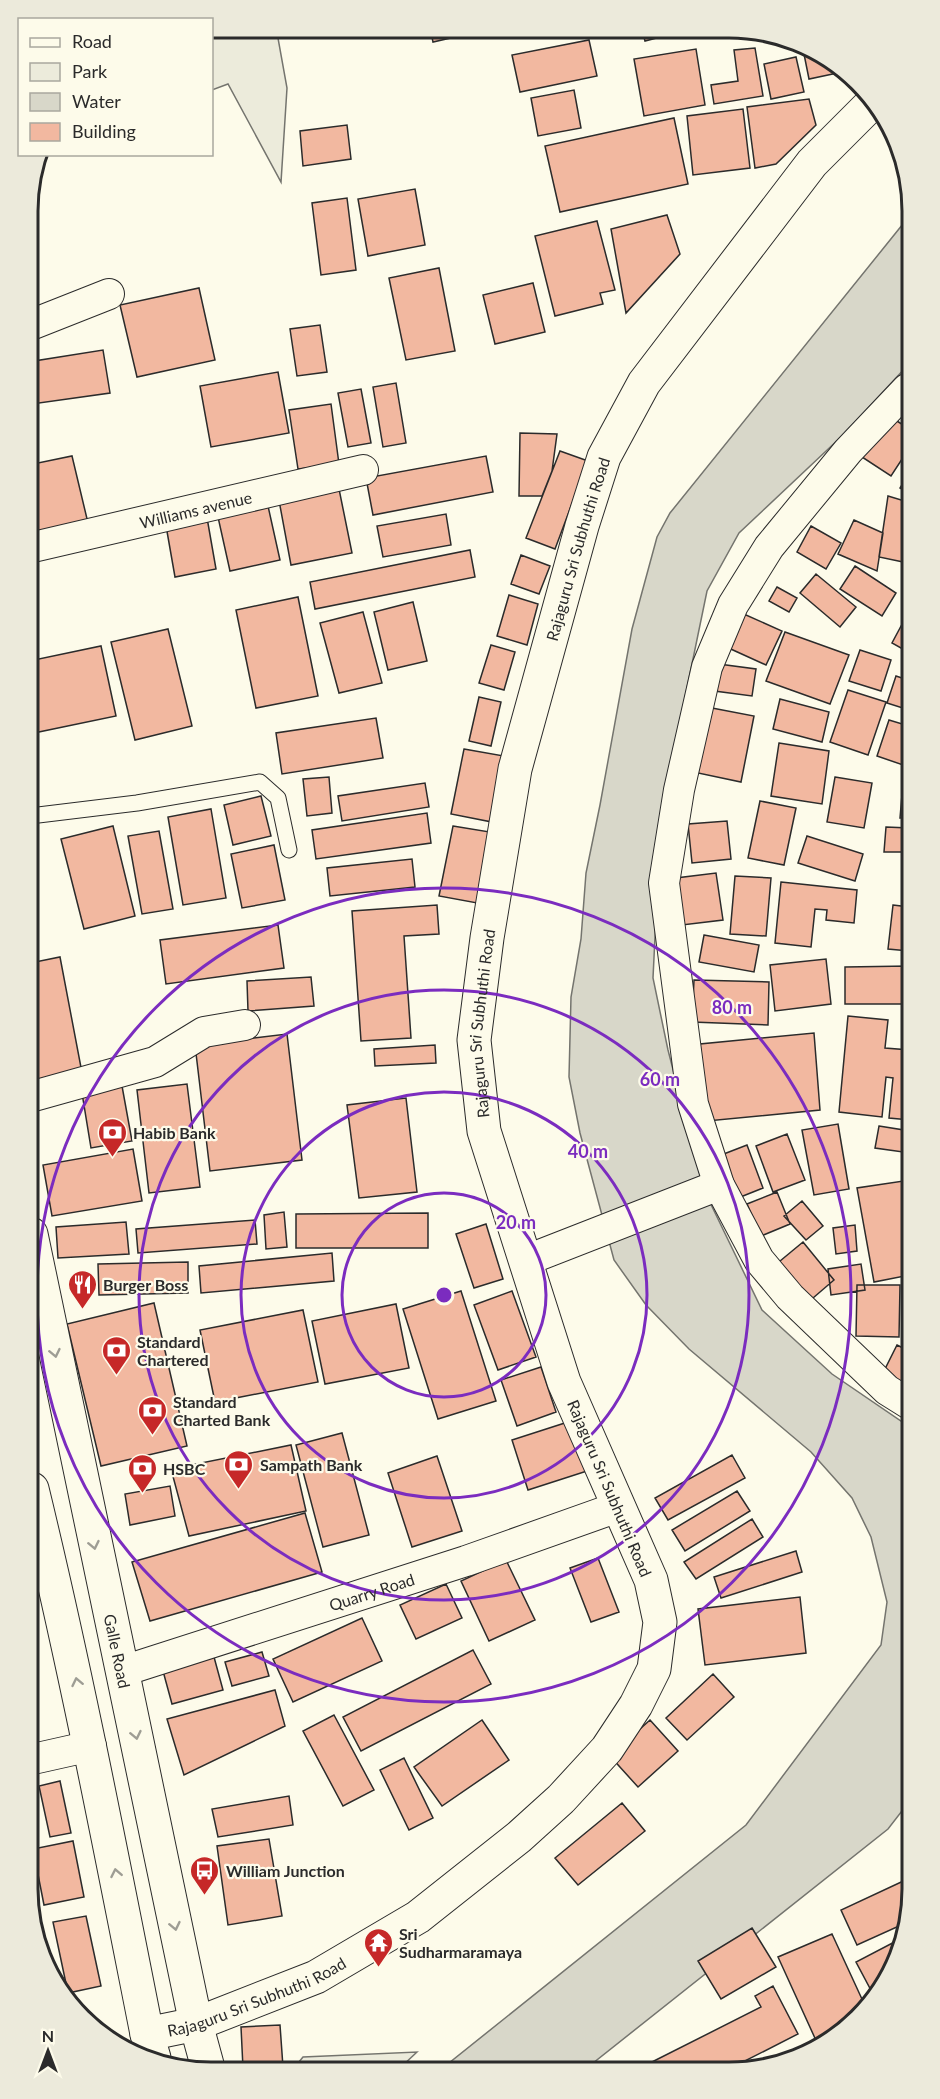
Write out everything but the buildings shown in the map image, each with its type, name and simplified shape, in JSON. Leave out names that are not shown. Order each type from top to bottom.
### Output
[{"type":"main road","name":"Rajaguru Sri Subhuthi Road","points":[[151,2046],[196,2024],[316,1977],[418,1917],[519,1838],[561,1799],[607,1749],[636,1705],[654,1669],[660,1622],[651,1580],[564,1382],[484,1131],[474,1040],[487,938],[515,769],[603,457],[644,382],[812,163],[868,107]]},
{"type":"main road","name":"Galle Road","points":[[37,1265],[105,1597],[123,1671],[196,2024],[206,2062]]},
{"type":"main road","points":[[37,1510],[91,1746],[151,2046]]},
{"type":"street","points":[[38,322],[108,294]]},
{"type":"street","points":[[902,395],[848,451],[769,547],[733,605],[707,667],[679,790],[664,884],[693,1104],[719,1185],[759,1260],[790,1297],[887,1390],[902,1399]]},
{"type":"street","name":"Williams avenue","points":[[38,546],[363,470]]},
{"type":"street","points":[[37,1095],[155,1062],[204,1032],[245,1025]]},
{"type":"street","points":[[526,1260],[719,1185]]},
{"type":"street","name":"Quarry Road","points":[[123,1671],[466,1562],[618,1508]]},
{"type":"street","points":[[37,1758],[91,1746]]},
{"type":"lane","points":[[38,815],[137,803],[260,782],[278,798],[289,850]]},
{"type":"green space","points":[[213,38],[278,38],[287,88],[281,182],[228,84],[213,90]]},
{"type":"green space","points":[[417,2052],[406,2062],[299,2062],[303,2057]]},
{"type":"water","points":[[902,225],[902,371],[842,436],[739,533],[707,591],[661,814],[653,978],[668,1050],[704,1190],[762,1310],[832,1374],[902,1422],[902,1811],[888,1829],[594,2062],[450,2062],[746,1825],[881,1645],[887,1602],[871,1537],[852,1498],[811,1452],[689,1349],[646,1305],[614,1260],[580,1133],[569,1077],[571,997],[581,939],[586,873],[632,629],[657,537],[670,513]]},
{"type":"place","name":"Habib Bank","points":[[112,1158]]},
{"type":"place","name":"Burger Boss","points":[[82,1310]]},
{"type":"place","name":"Standard Chartered","points":[[116,1376]]},
{"type":"place","name":"Standard Charted Bank","points":[[152,1436]]},
{"type":"place","name":"Sampath Bank","points":[[239,1490]]},
{"type":"place","name":"HSBC","points":[[142,1494]]},
{"type":"place","name":"William Junction","points":[[205,1896]]},
{"type":"place","name":"Sri Sudharmaramaya","points":[[378,1968]]}]
